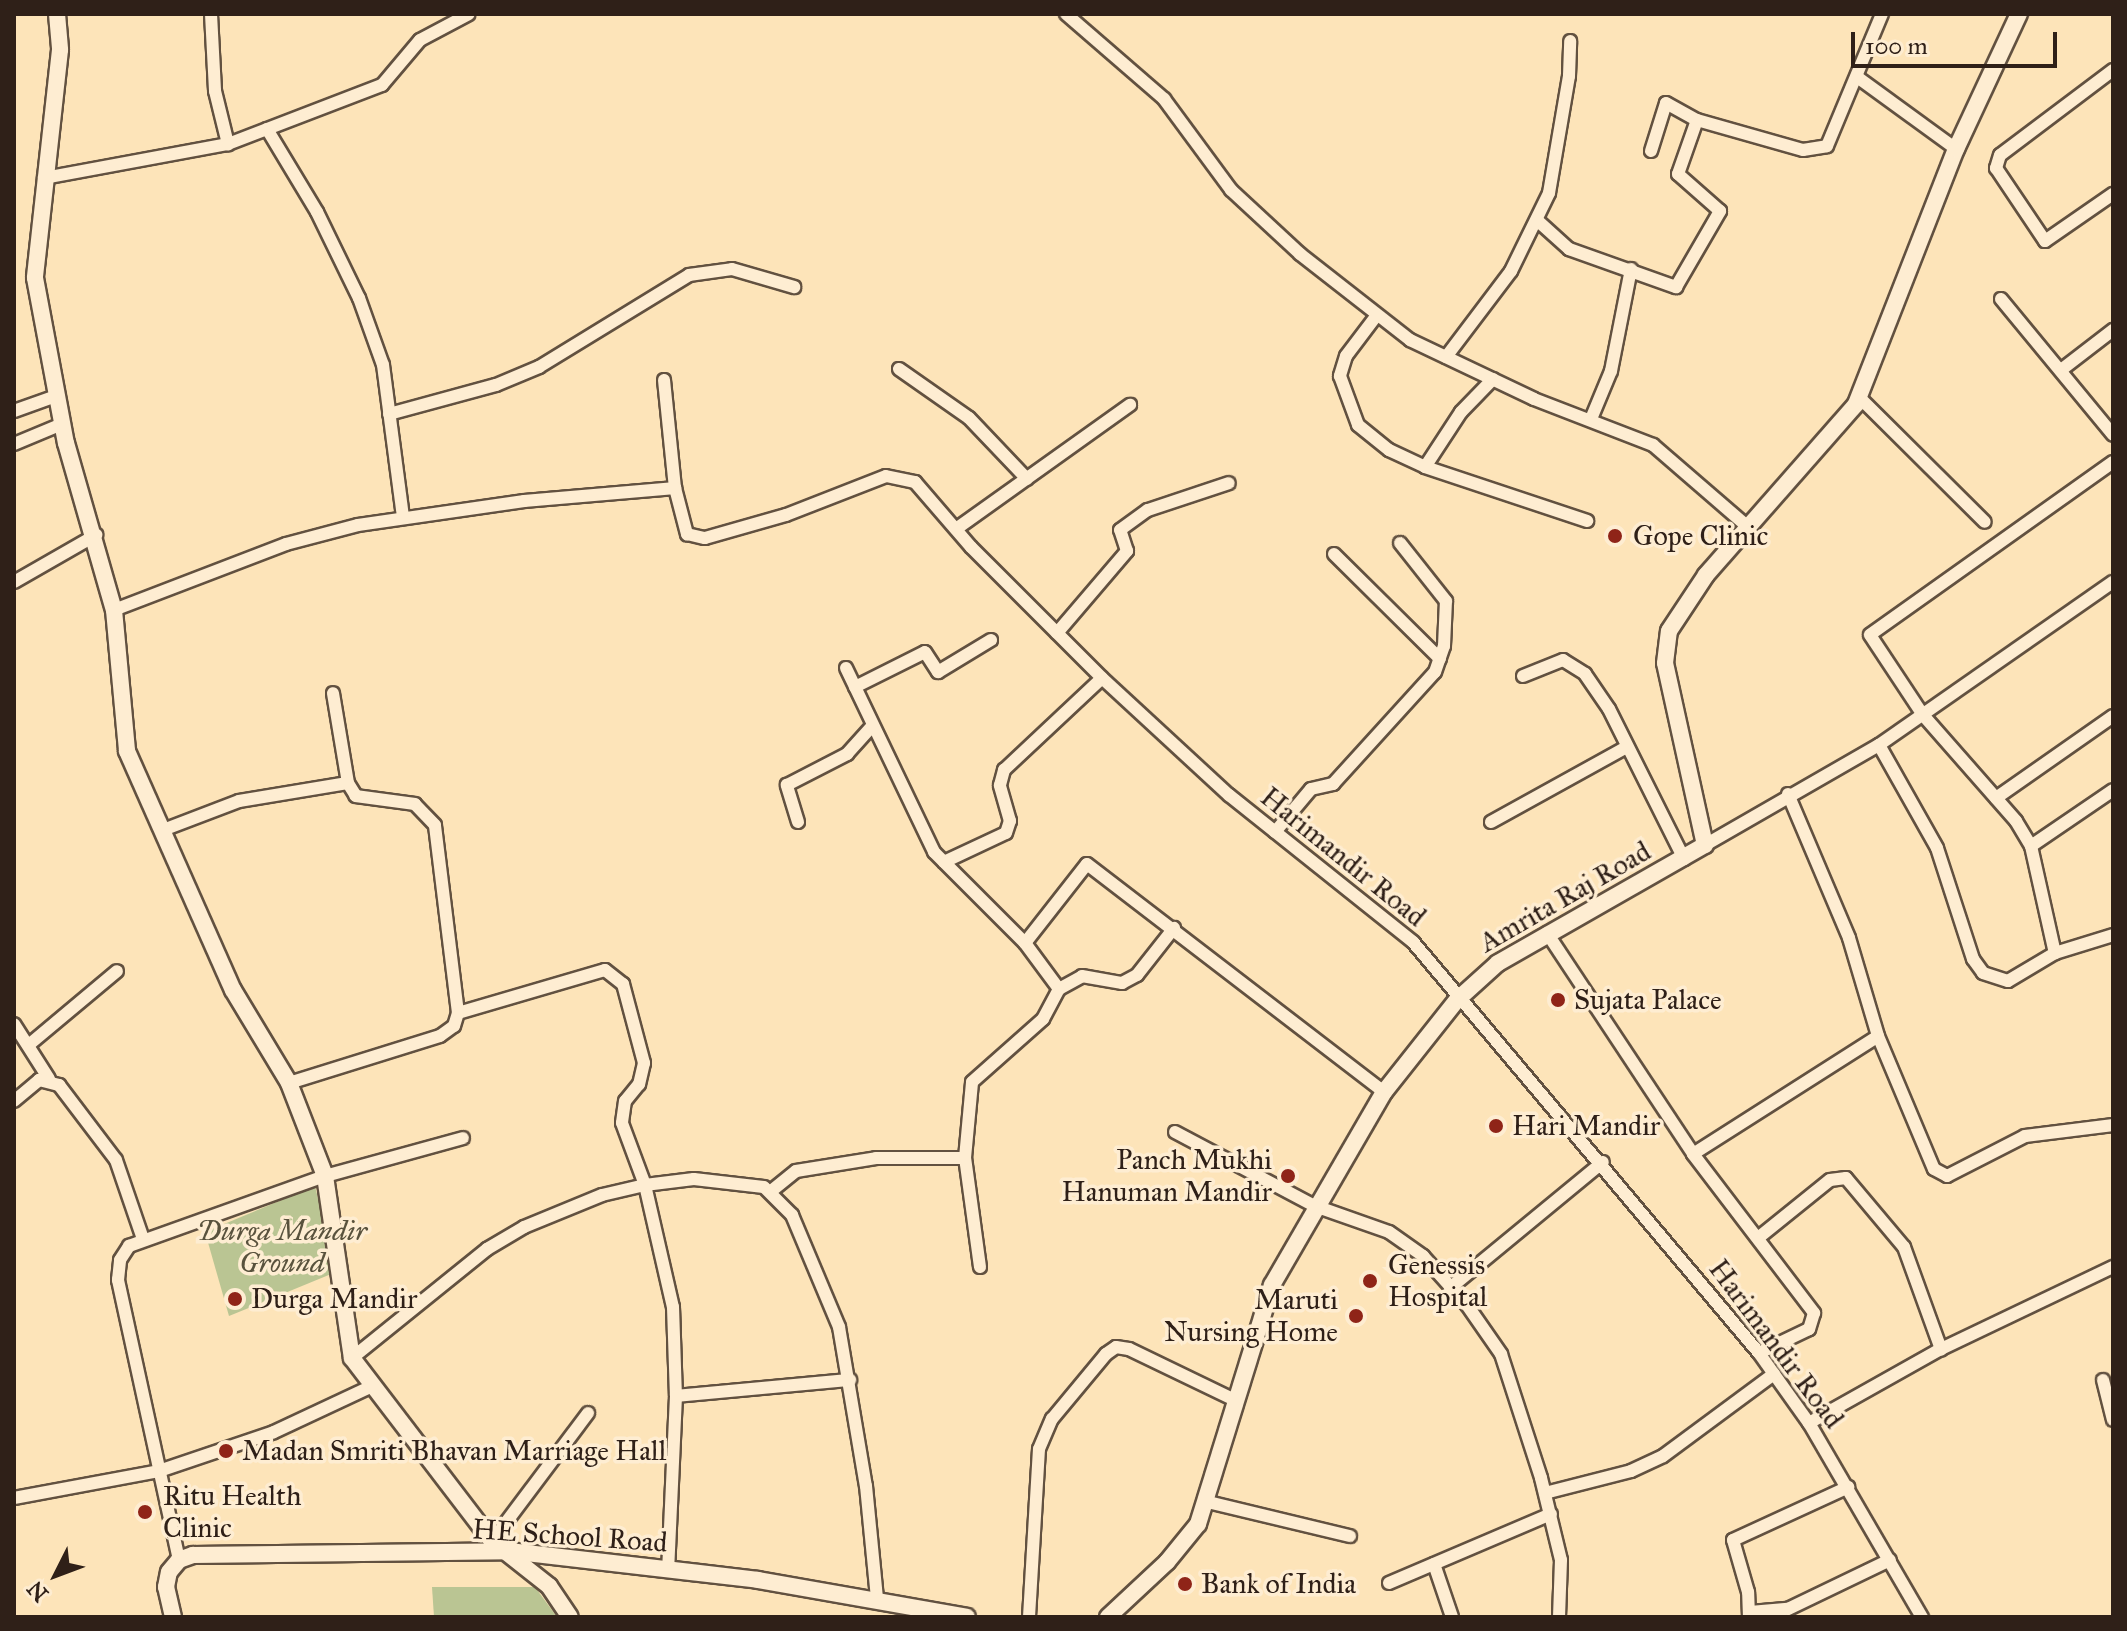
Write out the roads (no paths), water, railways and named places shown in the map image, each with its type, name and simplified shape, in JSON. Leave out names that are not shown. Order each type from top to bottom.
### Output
[{"type":"street","points":[[57,14],[60,50],[35,278],[62,424],[96,535],[114,610],[127,751],[240,1002],[289,1083],[325,1176],[352,1358],[370,1387],[492,1541],[509,1551],[549,1586],[570,1617]]},
{"type":"street","points":[[211,14],[215,91],[228,144]]},
{"type":"street","points":[[44,178],[228,144],[382,85],[420,40],[469,14]]},
{"type":"street","points":[[1066,14],[1164,99],[1231,190],[1410,340],[1493,379],[1653,445],[1748,527]]},
{"type":"street","points":[[2019,14],[1956,149],[1859,397],[1695,588],[1666,642],[1665,663],[1705,845],[1788,794],[1879,745],[2113,582]]},
{"type":"street","points":[[1651,151],[1666,103],[1697,120],[1820,150],[1831,141],[1879,15]]},
{"type":"street","points":[[1446,357],[1511,271],[1549,193],[1563,116],[1570,41]]},
{"type":"street","points":[[2113,70],[2000,155],[1996,168],[2045,241],[2113,194]]},
{"type":"street","points":[[1857,77],[1956,149]]},
{"type":"street","points":[[1538,221],[1569,249],[1676,287],[1720,211],[1678,174],[1697,120]]},
{"type":"street","points":[[267,129],[317,212],[359,298],[383,365],[403,517]]},
{"type":"street","points":[[389,414],[496,385],[539,367],[689,275],[732,269],[794,287]]},
{"type":"street","points":[[1591,419],[1611,371],[1631,269]]},
{"type":"street","points":[[2001,299],[2113,435]]},
{"type":"street","points":[[1377,315],[1346,356],[1340,376],[1346,403],[1358,425],[1379,441],[1425,467],[1587,521]]},
{"type":"street","points":[[2061,370],[2113,330]]},
{"type":"street","points":[[899,369],[969,418],[1027,479]]},
{"type":"street","points":[[1425,467],[1461,412],[1493,379]]},
{"type":"street","points":[[114,610],[286,544],[403,517],[675,488],[664,380]]},
{"type":"street","points":[[14,411],[56,396]]},
{"type":"street","points":[[1859,397],[1985,522]]},
{"type":"street","points":[[956,529],[1130,405]]},
{"type":"street","points":[[14,444],[62,424]]},
{"type":"street","points":[[2055,953],[2031,846],[1996,798],[1923,715],[1870,635],[2113,462]]},
{"type":"street","name":"Harimandir Road","points":[[675,488],[683,528],[693,538],[705,538],[786,515],[886,476],[915,482],[956,529],[1102,678],[1275,832],[1413,942],[1457,1000],[1603,1162],[1759,1353],[1809,1423],[1922,1617]]},
{"type":"street","points":[[1057,633],[1127,551],[1120,530],[1148,510],[1229,483]]},
{"type":"street","points":[[14,582],[96,535]]},
{"type":"street","points":[[1275,832],[1311,789],[1333,784],[1370,747],[1435,672],[1440,659],[1446,601],[1400,543]]},
{"type":"street","points":[[1334,554],[1440,659]]},
{"type":"street","points":[[855,687],[925,652],[938,672],[991,640]]},
{"type":"street","points":[[1523,676],[1563,660],[1585,674],[1627,747],[1684,859]]},
{"type":"street","points":[[846,668],[934,852],[1025,943],[1059,989]]},
{"type":"street","points":[[944,862],[1006,833],[1010,821],[1000,785],[1004,770],[1102,678]]},
{"type":"street","points":[[289,1083],[440,1036],[454,1026],[458,1013],[435,825],[415,804],[369,801],[356,796],[348,783],[333,693]]},
{"type":"street","points":[[1996,798],[2113,716]]},
{"type":"street","points":[[798,822],[787,785],[847,754],[872,726]]},
{"type":"street","points":[[1879,745],[1937,848],[1973,959],[1983,973],[2008,981],[2055,953],[2113,935]]},
{"type":"street","points":[[1491,822],[1627,747]]},
{"type":"street","points":[[163,830],[239,801],[348,783]]},
{"type":"street","points":[[2031,846],[2113,790]]},
{"type":"street","points":[[1788,794],[1849,938],[1878,1036],[1941,1176],[2025,1136],[2113,1125]]},
{"type":"street","name":"Amrita Raj Road","points":[[1108,1617],[1178,1550],[1208,1502],[1272,1285],[1315,1206],[1384,1092],[1457,1000],[1498,963],[1705,845]]},
{"type":"street","points":[[1025,943],[1087,864],[1384,1092]]},
{"type":"street","points":[[980,1267],[965,1158],[972,1082],[1043,1019],[1059,989],[1082,976],[1122,983],[1137,975],[1174,928]]},
{"type":"street","points":[[1547,933],[1693,1154],[1814,1313],[1814,1323],[1800,1336],[1759,1353]]},
{"type":"street","points":[[458,1013],[605,970],[615,974],[623,984],[644,1063],[639,1084],[621,1112],[645,1185],[673,1307],[676,1396],[668,1569]]},
{"type":"street","points":[[31,1043],[117,971]]},
{"type":"street","points":[[14,1024],[31,1043],[49,1079],[109,1147],[143,1239]]},
{"type":"street","points":[[1693,1154],[1878,1036]]},
{"type":"street","points":[[14,1101],[49,1079]]},
{"type":"street","points":[[1175,1132],[1315,1206],[1389,1232],[1423,1256],[1450,1288],[1501,1354],[1551,1514],[1561,1560],[1559,1617]]},
{"type":"street","points":[[173,1617],[166,1587],[179,1560],[118,1280],[120,1260],[143,1239],[325,1176],[463,1138]]},
{"type":"street","points":[[770,1192],[796,1171],[876,1158],[965,1158]]},
{"type":"street","points":[[1450,1288],[1603,1162]]},
{"type":"street","points":[[1758,1238],[1830,1180],[1846,1178],[1904,1247],[1941,1349]]},
{"type":"street","points":[[352,1358],[505,1237],[602,1195],[645,1185],[744,1182],[770,1192],[792,1215],[834,1310],[850,1380],[877,1598]]},
{"type":"street","points":[[1809,1423],[1941,1349],[2113,1267]]},
{"type":"street","points":[[1029,1617],[1039,1449],[1052,1419],[1106,1354],[1116,1347],[1129,1349],[1237,1401]]},
{"type":"street","points":[[1545,1493],[1631,1471],[1663,1456],[1774,1374]]},
{"type":"street","points":[[676,1396],[850,1380]]},
{"type":"street","points":[[2103,1380],[2113,1420]]},
{"type":"street","points":[[14,1498],[159,1471],[274,1432],[370,1387]]},
{"type":"street","points":[[492,1541],[588,1413]]},
{"type":"street","points":[[1848,1487],[1733,1540],[1749,1615],[1788,1609],[1890,1560]]},
{"type":"street","points":[[1208,1502],[1350,1536]]},
{"type":"street","points":[[1389,1583],[1551,1514]]},
{"type":"street","name":"HE School Road","points":[[179,1560],[193,1555],[509,1551],[877,1598],[908,1611],[967,1617]]},
{"type":"street","points":[[1434,1564],[1452,1617]]},
{"type":"place","name":"Gope Clinic","points":[[1615,536]]},
{"type":"place","name":"Sujata Palace","points":[[1558,1000]]},
{"type":"place","name":"Hari Mandir","points":[[1496,1126]]},
{"type":"place","name":"Panch Mukhi Hanuman Mandir","points":[[1288,1176]]},
{"type":"place","name":"Genessis Hospital","points":[[1370,1281]]},
{"type":"place","name":"Durga Mandir","points":[[235,1299]]},
{"type":"place","name":"Maruti Nursing Home","points":[[1356,1316]]},
{"type":"place","name":"Madan Smriti Bhavan Marriage Hall","points":[[226,1451]]},
{"type":"place","name":"Ritu Health Clinic","points":[[145,1512]]},
{"type":"place","name":"Bank of India","points":[[1185,1584]]},
{"type":"park label","name":"Durga Mandir Ground","points":[[282,1247]]}]
